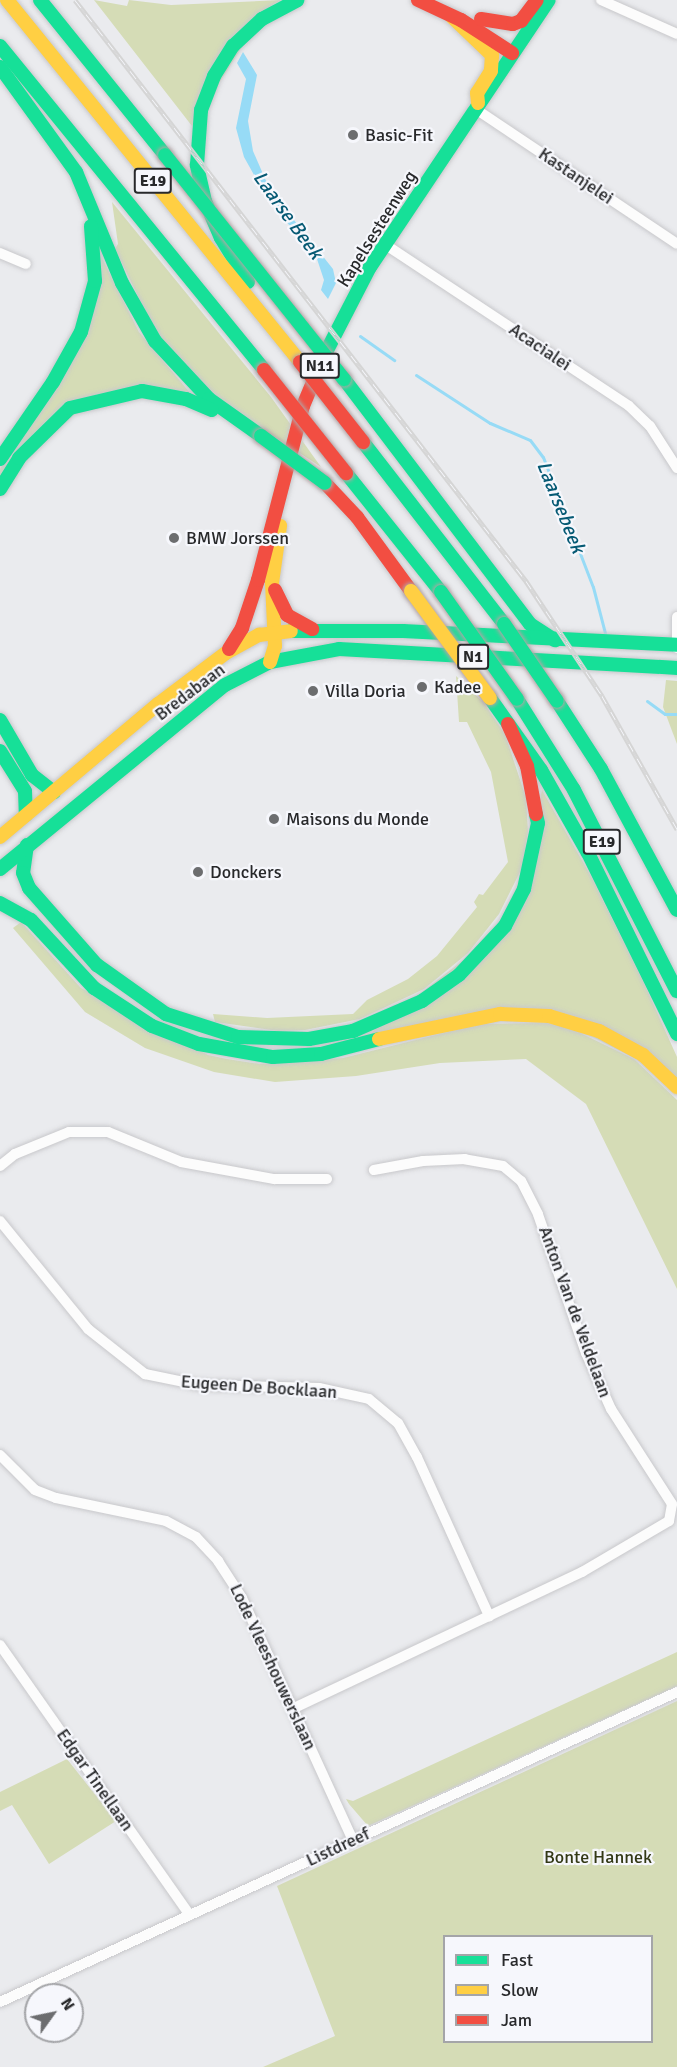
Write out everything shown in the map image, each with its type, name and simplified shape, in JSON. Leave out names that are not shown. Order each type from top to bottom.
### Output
[{"type":"main road","name":"E19","points":[[7,0],[300,362],[483,595],[601,769],[677,910]]},
{"type":"main road","points":[[40,0],[344,379],[530,624],[555,640]]},
{"type":"main road","points":[[297,0],[262,19],[223,59],[201,110],[197,165],[205,201],[221,238],[300,362]]},
{"type":"main road","points":[[417,0],[515,49]]},
{"type":"main road","points":[[449,0],[481,19],[515,49]]},
{"type":"main road","points":[[481,19],[513,24],[520,21],[537,0]]},
{"type":"main road","name":"Kapelsesteenweg","points":[[226,653],[242,628],[258,580],[303,406],[322,360],[386,245],[476,105],[549,0]]},
{"type":"main road","points":[[451,16],[492,56],[491,71],[477,93],[476,105]]},
{"type":"main road","name":"E19","points":[[0,46],[441,592],[517,699],[600,838],[677,991]]},
{"type":"main road","points":[[0,67],[62,150],[87,195],[138,315],[173,364],[226,415]]},
{"type":"main road","points":[[0,459],[73,347],[92,299],[96,265],[92,230],[62,150]]},
{"type":"main road","points":[[0,489],[19,458],[47,427],[70,408],[102,398],[142,391],[186,399],[226,415],[261,436],[325,483],[357,517],[541,770],[588,853],[677,1035]]},
{"type":"main road","name":"Kapelsesteenweg","points":[[267,634],[281,498]]},
{"type":"main road","name":"Kapelsesteenweg","points":[[258,580],[270,662]]},
{"type":"main road","points":[[272,583],[287,615],[312,629]]},
{"type":"main road","name":"Bredabaan","points":[[0,837],[158,704],[226,653],[267,634],[312,629],[446,633],[676,646]]},
{"type":"main road","name":"Bredabaan","points":[[0,869],[225,685],[270,662],[339,649],[677,668]]},
{"type":"main road","points":[[0,720],[32,775],[54,792]]},
{"type":"main road","points":[[27,845],[23,873],[28,888],[97,965],[166,1014],[238,1036],[271,1040],[309,1039],[353,1031],[422,1001],[459,975],[505,926],[524,889],[538,823],[527,766],[508,724]]},
{"type":"main road","points":[[104,751],[111,749],[120,754],[121,769]]},
{"type":"main road","points":[[0,751],[25,791],[26,815]]},
{"type":"main road","points":[[0,903],[31,920],[94,988],[152,1026],[199,1044],[273,1057],[321,1054],[447,1022],[500,1014],[549,1016],[573,1020],[608,1035],[643,1055],[677,1088]]},
{"type":"street","points":[[601,0],[677,34]]},
{"type":"street","name":"Kastanjelei","points":[[476,105],[677,244]]},
{"type":"street","name":"Acacialei","points":[[386,245],[629,406],[650,426],[677,468]]},
{"type":"street","points":[[0,253],[26,264]]},
{"type":"street","points":[[676,646],[677,617]]},
{"type":"street","points":[[446,633],[446,655]]},
{"type":"street","points":[[0,1166],[15,1154],[69,1132],[108,1132],[181,1162],[274,1179],[327,1179]]},
{"type":"street","name":"Anton Van de Veldelaan","points":[[292,1709],[582,1572],[669,1521],[672,1504],[611,1409],[586,1353],[538,1214],[521,1181],[503,1166],[465,1159],[423,1161],[374,1170]]},
{"type":"street","name":"Eugeen De Bocklaan","points":[[0,1221],[88,1329],[145,1374],[198,1385],[319,1388],[369,1399],[398,1424],[417,1457],[489,1616]]},
{"type":"street","name":"Lode Vleeshouwerslaan","points":[[0,1455],[35,1490],[65,1500],[166,1521],[196,1538],[232,1579],[353,1840]]},
{"type":"street","name":"Edgar Tinellaan","points":[[0,1645],[190,1915]]},
{"type":"street","name":"Listdreef","points":[[0,2002],[677,1692]]},
{"type":"green space","points":[[94,0],[127,6],[129,0],[171,5],[281,0],[266,9],[192,126]]},
{"type":"green space","points":[[112,202],[271,397],[321,467],[222,402],[158,337],[115,249],[118,244]]},
{"type":"green space","points":[[100,254],[139,332],[191,394],[97,394],[0,482],[0,469],[62,375]]},
{"type":"green space","points":[[456,676],[483,702],[505,734],[526,798],[528,832],[522,868],[499,914],[468,953],[424,989],[360,1019],[305,1030],[278,1031],[215,1022],[213,1014],[267,1018],[353,1014],[367,1000],[408,979],[437,956],[477,907],[474,902],[479,894],[483,895],[508,862],[491,772],[467,722],[459,722]]},
{"type":"green space","points":[[666,680],[677,681],[677,744],[663,707]]},
{"type":"green space","points":[[542,790],[592,878],[643,981],[677,1057],[677,1079],[537,1009],[366,1040],[377,1027],[510,924]]},
{"type":"green space","points":[[21,922],[81,988],[208,1055],[260,1064],[343,1058],[480,1024],[547,1023],[572,1029],[634,1059],[677,1100],[677,1289],[586,1104],[526,1059],[440,1063],[356,1076],[275,1082],[214,1072],[145,1048],[85,1012],[13,928]]},
{"type":"green space","points":[[677,1652],[677,1686],[368,1826],[346,1799],[353,1801]]},
{"type":"green space","name":"Bonte Hannek","points":[[677,1701],[677,2067],[263,2067],[335,2036],[277,1886]]},
{"type":"green space","points":[[67,1759],[116,1821],[49,1864],[12,1805],[0,1811],[0,1792]]},
{"type":"water","points":[[243,52],[257,75],[248,121],[253,151],[270,190],[333,269],[336,283],[328,299],[321,290],[324,280],[317,259],[267,198],[244,157],[236,128],[246,79],[237,63]]},
{"type":"waterway","name":"Laarsebeek","points":[[360,336],[394,360]]},
{"type":"waterway","name":"Laarsebeek","points":[[416,375],[490,423],[530,440],[543,457],[593,587],[605,633]]},
{"type":"waterway","name":"Laarse Beek","points":[[647,701],[665,714],[677,714]]},
{"type":"railway","points":[[75,0],[526,581],[602,696],[677,829]]},
{"type":"traffic: fast","points":[[40,0],[165,155]]},
{"type":"traffic: fast","points":[[248,282],[221,238],[205,201],[197,165],[201,110],[214,76],[233,46],[262,19],[297,0]]},
{"type":"traffic: fast","points":[[324,356],[370,267],[549,0]]},
{"type":"traffic: fast","points":[[0,46],[264,370]]},
{"type":"traffic: fast","points":[[0,67],[76,172],[122,283],[155,341],[209,399],[261,436]]},
{"type":"traffic: fast","points":[[165,155],[344,379]]},
{"type":"traffic: fast","points":[[0,459],[53,382],[81,332],[95,281],[91,226]]},
{"type":"traffic: fast","points":[[344,379],[530,624],[555,640]]},
{"type":"traffic: fast","points":[[0,489],[19,458],[70,408],[142,391],[186,399],[212,410]]},
{"type":"traffic: fast","points":[[261,436],[325,483]]},
{"type":"traffic: fast","points":[[363,442],[504,624]]},
{"type":"traffic: fast","points":[[346,473],[441,592]]},
{"type":"traffic: fast","points":[[441,592],[517,699]]},
{"type":"traffic: fast","points":[[504,624],[557,701]]},
{"type":"traffic: fast","points":[[291,631],[403,631],[677,645]]},
{"type":"traffic: fast","points":[[0,869],[225,685],[270,662],[339,649],[677,668]]},
{"type":"traffic: fast","points":[[490,698],[541,770],[588,853],[677,1034]]},
{"type":"traffic: fast","points":[[517,699],[574,790],[677,991]]},
{"type":"traffic: fast","points":[[557,701],[601,769],[677,910]]},
{"type":"traffic: fast","points":[[0,720],[32,775],[54,792]]},
{"type":"traffic: fast","points":[[0,751],[25,791],[26,815]]},
{"type":"traffic: fast","points":[[27,845],[23,873],[29,888],[97,965],[166,1014],[238,1037],[309,1039],[353,1031],[422,1001],[459,975],[505,926],[524,889],[538,823],[536,814]]},
{"type":"traffic: fast","points":[[0,903],[31,920],[94,988],[152,1026],[199,1044],[273,1057],[321,1054],[379,1039]]},
{"type":"traffic: slow","points":[[7,0],[300,362]]},
{"type":"traffic: slow","points":[[451,16],[492,55],[491,71],[477,93],[478,103]]},
{"type":"traffic: slow","points":[[270,662],[275,646],[272,583],[280,526]]},
{"type":"traffic: slow","points":[[411,591],[490,698]]},
{"type":"traffic: slow","points":[[0,837],[158,704],[226,653],[259,635],[291,631]]},
{"type":"traffic: slow","points":[[379,1039],[500,1014],[549,1016],[599,1031],[643,1055],[677,1087]]},
{"type":"traffic: jam","points":[[418,0],[461,20],[512,53]]},
{"type":"traffic: jam","points":[[481,19],[513,24],[521,21],[537,0]]},
{"type":"traffic: jam","points":[[229,649],[242,628],[258,580],[303,406],[324,356]]},
{"type":"traffic: jam","points":[[300,362],[363,442]]},
{"type":"traffic: jam","points":[[264,370],[346,473]]},
{"type":"traffic: jam","points":[[325,483],[357,517],[411,591]]},
{"type":"traffic: jam","points":[[275,590],[287,615],[312,629]]},
{"type":"traffic: jam","points":[[508,724],[527,766],[536,814]]},
{"type":"place","name":"Basic-Fit","points":[[353,135]]},
{"type":"place","name":"BMW Jorssen","points":[[174,538]]},
{"type":"place","name":"Kadee","points":[[422,687]]},
{"type":"place","name":"Villa Doria","points":[[313,691]]},
{"type":"place","name":"Maisons du Monde","points":[[274,819]]},
{"type":"place","name":"Donckers","points":[[198,872]]}]
